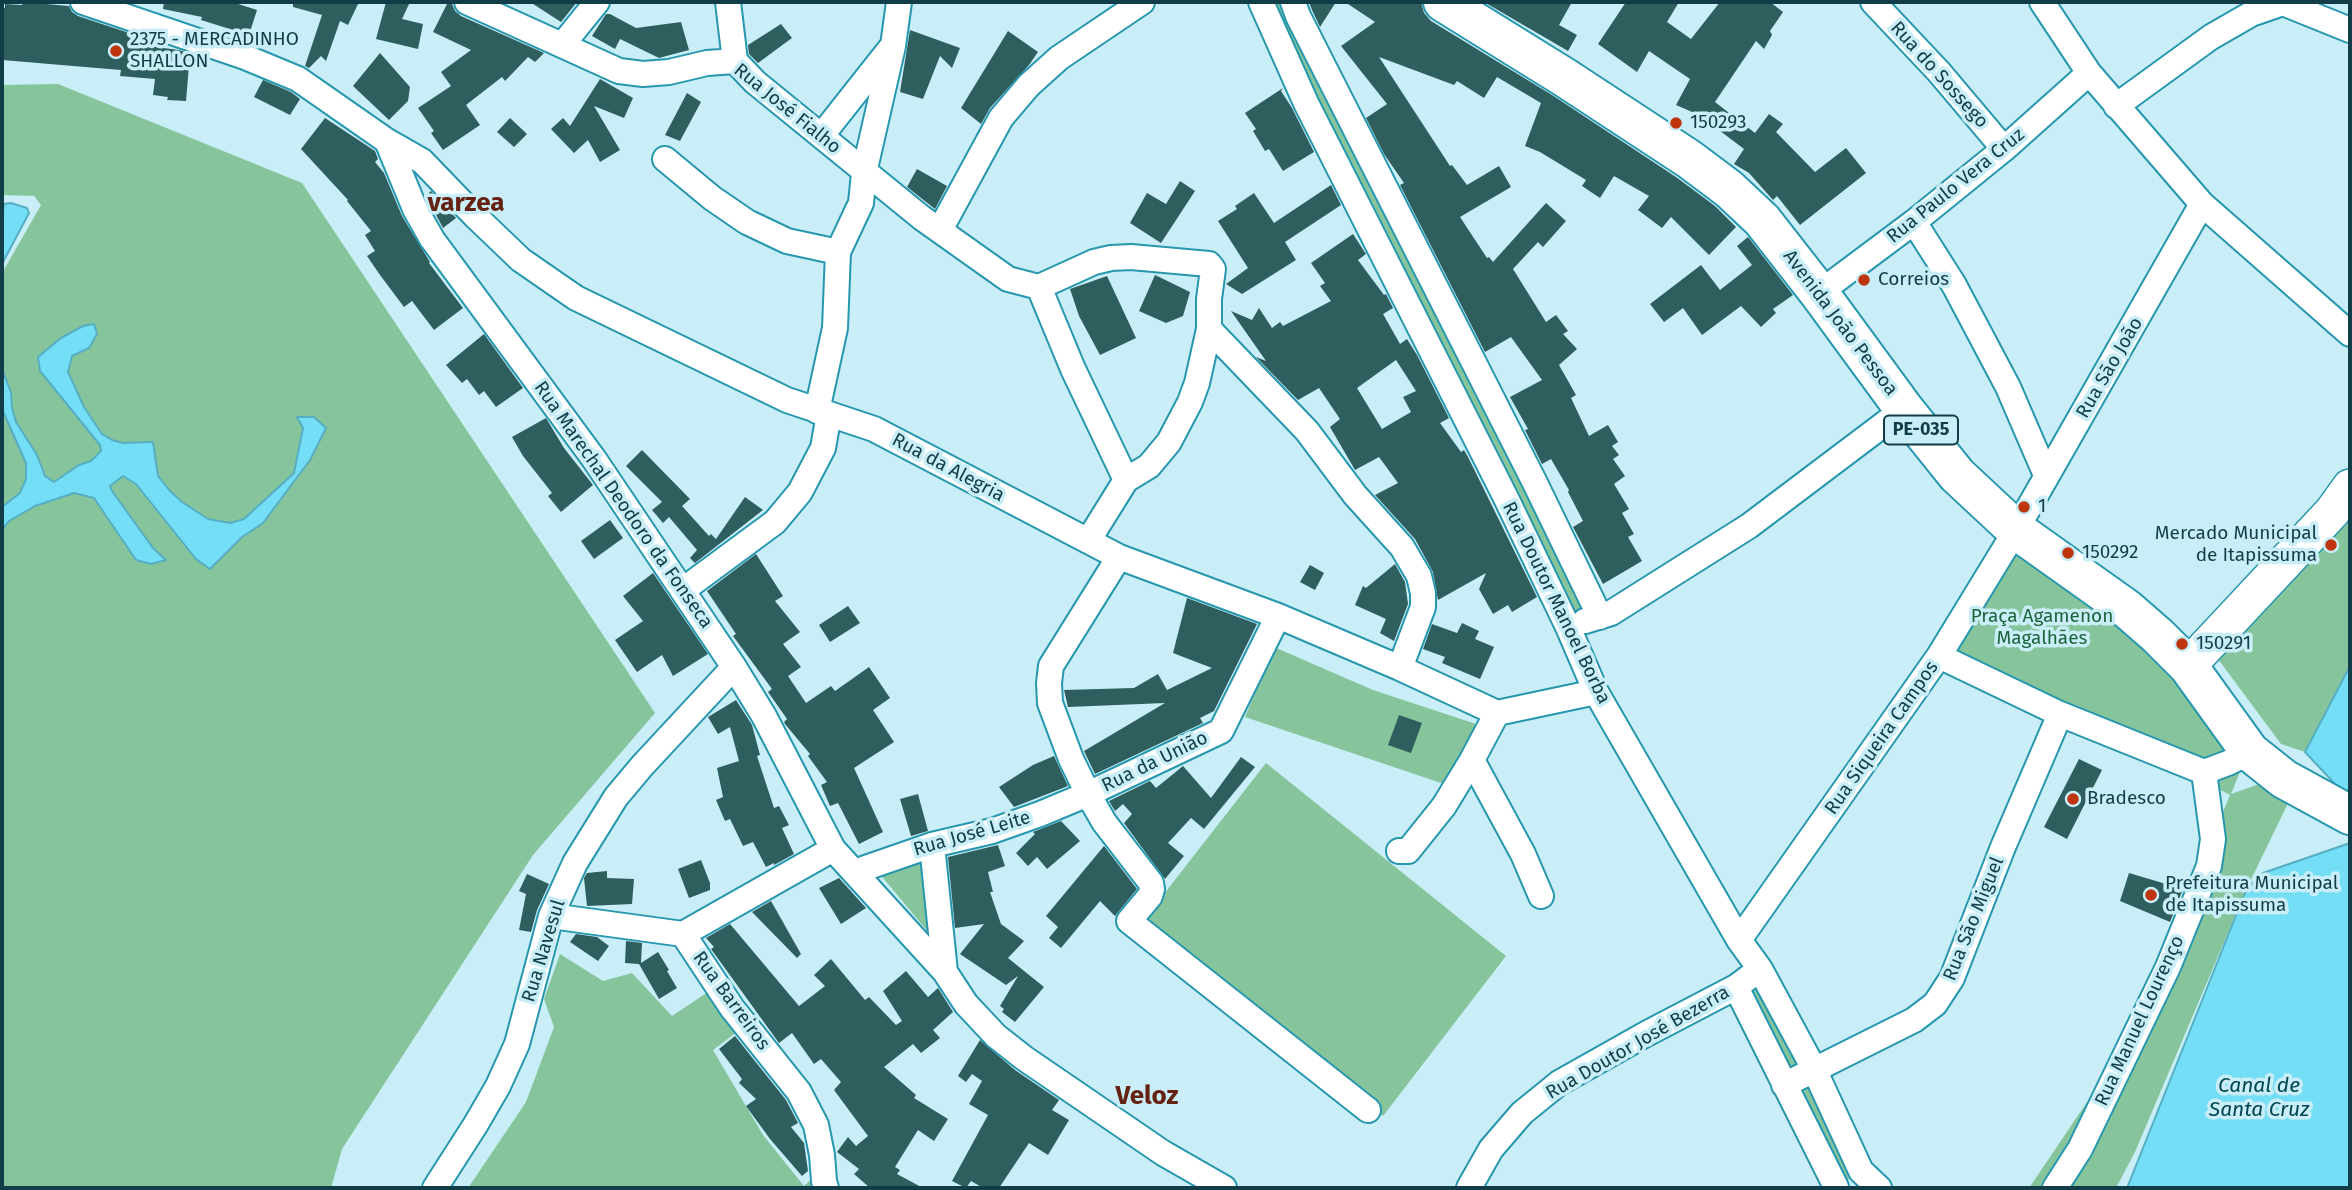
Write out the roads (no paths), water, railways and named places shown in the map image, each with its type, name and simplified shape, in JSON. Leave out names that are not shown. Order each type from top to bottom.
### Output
[{"type":"main road","name":"Avenida João Pessoa","points":[[1443,2],[1564,77],[1689,159],[1729,189],[1762,220],[1904,410],[1957,475],[2016,530],[2127,609],[2188,666],[2250,752],[2284,779],[2350,815]]},
{"type":"street","name":"Rua da Alegria","points":[[83,2],[244,57],[298,79],[387,141],[422,161],[521,260],[576,298],[787,400],[873,429],[1119,557],[1278,616],[1400,667],[1497,713]]},
{"type":"street","name":"Rua José Fialho","points":[[467,2],[619,71],[643,74],[669,72],[707,63],[735,61],[755,82],[922,218],[1008,279],[1039,287]]},
{"type":"street","points":[[563,44],[597,2]]},
{"type":"street","points":[[727,2],[735,61]]},
{"type":"street","points":[[683,590],[775,522],[800,492],[823,448],[823,413],[835,327],[838,252],[861,203],[864,173],[893,46],[899,2]]},
{"type":"street","points":[[940,230],[1001,118],[1029,85],[1059,58],[1142,2]]},
{"type":"street","name":"Rua Doutor Manoel Borba","points":[[1261,2],[1306,103],[1506,498],[1568,626],[1596,692],[1739,940],[1760,969],[1814,1069],[1861,1171],[1879,1188]]},
{"type":"street","name":"Rua Doutor Manoel Borba","points":[[1293,2],[1600,617]]},
{"type":"street","name":"Rua do Sossego","points":[[1872,2],[1939,72],[2004,149]]},
{"type":"street","points":[[2042,2],[2089,73],[2202,204],[2350,334]]},
{"type":"street","points":[[2116,106],[2211,37],[2250,14],[2283,2],[2350,30]]},
{"type":"street","points":[[822,135],[893,46]]},
{"type":"street","name":"Rua Paulo Vera Cruz","points":[[1819,293],[1914,222],[2004,149],[2089,73]]},
{"type":"street","name":"Rua Marechal Deodoro da Fonseca","points":[[387,141],[415,209],[432,239],[594,459],[734,667],[764,716],[832,849],[945,972],[966,1004],[996,1037],[1163,1153],[1224,1188]]},
{"type":"street","points":[[665,159],[712,198],[747,222],[787,241],[838,252]]},
{"type":"street","name":"Rua São João","points":[[2016,530],[2144,310],[2202,204]]},
{"type":"street","points":[[1914,222],[1954,285],[2008,387],[2046,475]]},
{"type":"street","points":[[1088,541],[1126,480],[1149,466],[1170,443],[1197,383],[1209,329],[1213,269],[1209,264],[1131,257],[1111,258],[1094,262],[1039,287],[1073,369],[1126,480]]},
{"type":"street","points":[[1394,278],[1423,261]]},
{"type":"street","points":[[1209,329],[1307,431],[1355,495],[1402,547],[1419,576],[1423,607],[1400,667]]},
{"type":"street","points":[[1450,391],[1479,370]]},
{"type":"street","points":[[1568,626],[1611,613],[1749,526],[1904,410]]},
{"type":"street","points":[[1506,498],[1535,483]]},
{"type":"street","points":[[2188,666],[2332,512],[2350,486]]},
{"type":"street","name":"Rua Siqueira Campos","points":[[1739,940],[1939,656],[2016,530]]},
{"type":"street","points":[[1119,557],[1051,666],[1049,683],[1050,703],[1071,759],[1088,794],[1104,822],[1151,883],[1150,896],[1129,921],[1368,1110]]},
{"type":"street","name":"Rua da União","points":[[1088,794],[1221,731],[1278,616]]},
{"type":"street","points":[[1939,656],[2060,714],[2204,772],[2250,752]]},
{"type":"street","name":"Rua Navesul","points":[[435,1188],[481,1115],[517,1044],[551,916],[575,863],[616,797],[734,667]]},
{"type":"street","points":[[1399,851],[1408,851],[1444,806],[1497,713],[1596,692]]},
{"type":"street","name":"Rua São Miguel","points":[[1784,1085],[1914,1020],[1935,1004],[1952,978],[2003,847],[2060,714]]},
{"type":"street","points":[[1472,760],[1523,854],[1541,896]]},
{"type":"street","name":"Rua Manuel Lourenço","points":[[2054,1188],[2080,1149],[2168,967],[2209,866],[2213,839],[2204,772]]},
{"type":"street","name":"Rua José Leite","points":[[855,872],[932,845],[992,831],[1088,794]]},
{"type":"street","points":[[932,845],[945,972]]},
{"type":"street","points":[[682,934],[832,849]]},
{"type":"street","name":"Rua Barreiros","points":[[551,916],[682,934],[732,1008],[799,1092],[816,1125],[826,1188]]},
{"type":"street","name":"Rua Doutor José Bezerra","points":[[1469,1188],[1491,1149],[1514,1122],[1559,1083],[1736,987],[1760,969]]},
{"type":"street","points":[[1736,987],[1836,1188],[1861,1171]]},
{"type":"water","points":[[11,203],[27,208],[29,213],[2,264],[4,204]]},
{"type":"water","points":[[94,324],[97,334],[89,348],[72,356],[68,372],[84,407],[102,434],[112,440],[123,443],[153,442],[158,476],[182,502],[208,519],[230,523],[244,519],[294,473],[303,428],[297,417],[314,417],[326,428],[310,460],[263,523],[242,537],[210,569],[196,559],[136,484],[123,476],[110,486],[112,491],[153,548],[166,560],[151,564],[136,560],[94,498],[74,493],[35,506],[9,521],[2,530],[2,507],[20,493],[26,479],[26,463],[2,409],[2,369],[11,392],[16,422],[37,455],[45,476],[54,482],[79,465],[91,461],[101,451],[100,445],[40,371],[38,357],[61,338],[83,326]]},
{"type":"water","points":[[2350,666],[2350,800],[2305,752]]},
{"type":"water","name":"Canal de Santa Cruz","points":[[2350,843],[2350,1188],[2127,1188],[2247,888],[2263,873]]},
{"type":"place","name":"2375 - MERCADINHO SHALLON","points":[[116,51]]},
{"type":"place","name":"150293","points":[[1676,123]]},
{"type":"place","name":"Correios","points":[[1864,280]]},
{"type":"place","name":"1","points":[[2024,507]]},
{"type":"place","name":"Mercado Municipal de Itapissuma","points":[[2331,545]]},
{"type":"place","name":"150292","points":[[2068,553]]},
{"type":"place","name":"150291","points":[[2182,644]]},
{"type":"place","name":"Bradesco","points":[[2073,799]]},
{"type":"place","name":"Prefeitura Municipal de Itapissuma","points":[[2151,895]]},
{"type":"district","name":"varzea","points":[[466,204]]},
{"type":"district","name":"Veloz","points":[[1147,1097]]},
{"type":"park label","name":"Praça Agamenon Magalhães","points":[[2042,628]]}]
